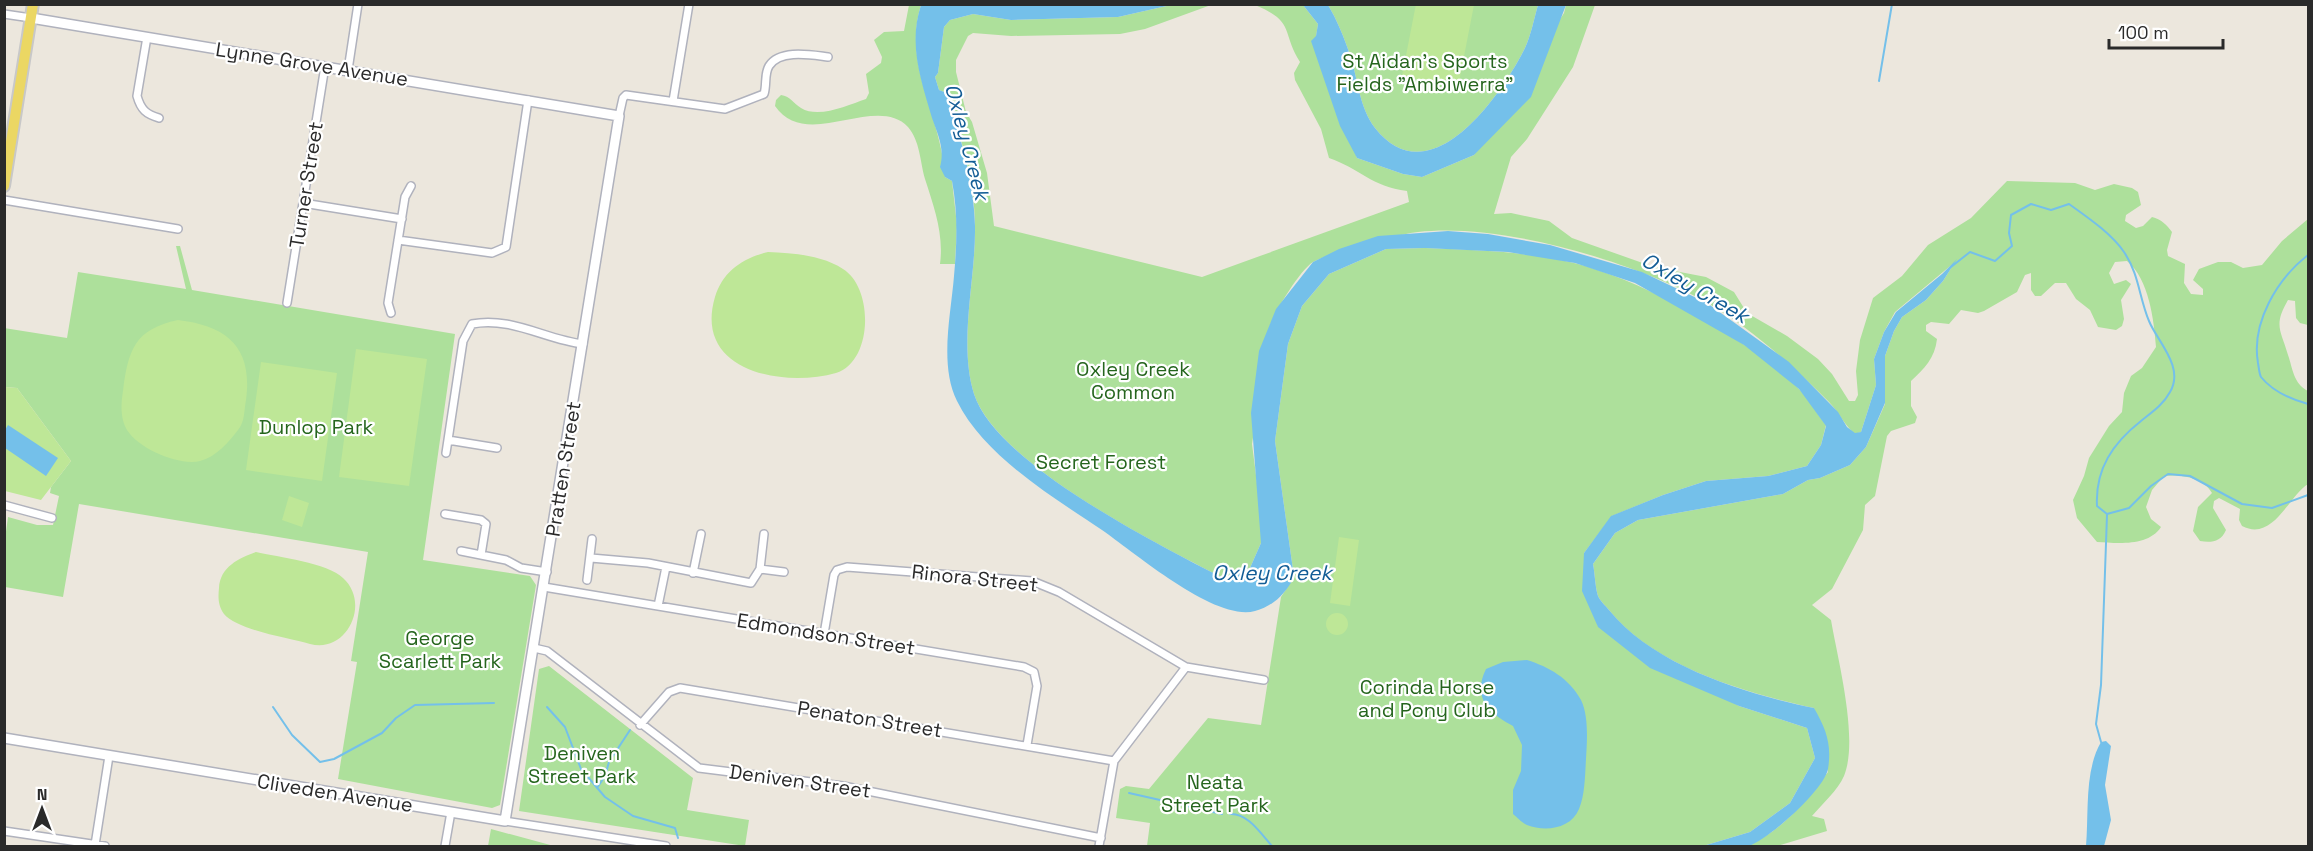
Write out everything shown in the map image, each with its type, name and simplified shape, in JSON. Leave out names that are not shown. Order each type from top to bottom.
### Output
[{"type":"main road","points":[[4,186],[33,4]]},
{"type":"street","points":[[348,70],[358,4]]},
{"type":"street","points":[[673,101],[689,4]]},
{"type":"street","name":"Lynne Grove Avenue","points":[[4,14],[619,116]]},
{"type":"street","points":[[147,37],[137,96],[139,105],[147,114],[159,118]]},
{"type":"street","points":[[619,116],[623,98],[626,95],[724,109],[764,94],[767,72],[774,60],[784,56],[801,55],[828,57]]},
{"type":"street","name":"Turner Street","points":[[287,303],[325,66]]},
{"type":"street","points":[[398,240],[500,252],[506,247],[528,100]]},
{"type":"street","name":"Pratten Street","points":[[505,820],[547,572],[619,116]]},
{"type":"street","points":[[391,313],[388,303],[405,198],[411,186]]},
{"type":"street","points":[[4,200],[178,229]]},
{"type":"street","points":[[303,202],[402,219]]},
{"type":"street","points":[[446,453],[463,341],[472,324],[482,322],[522,328],[558,341],[583,344]]},
{"type":"street","points":[[448,440],[497,448]]},
{"type":"street","points":[[4,505],[52,518]]},
{"type":"street","points":[[445,514],[481,520],[486,524],[481,555]]},
{"type":"street","points":[[693,573],[701,534]]},
{"type":"street","points":[[591,558],[666,567],[751,583],[760,569],[764,534]]},
{"type":"street","points":[[587,580],[592,539]]},
{"type":"street","points":[[461,551],[506,560],[522,568],[547,572]]},
{"type":"street","points":[[658,606],[666,567]]},
{"type":"street","name":"Rinora Street","points":[[824,634],[834,575],[837,570],[847,567],[1032,581],[1059,592],[1186,667],[1264,680]]},
{"type":"street","points":[[760,569],[784,572]]},
{"type":"street","name":"Edmondson Street","points":[[544,587],[1024,667],[1034,672],[1037,686],[1028,745]]},
{"type":"street","name":"Deniven Street","points":[[534,648],[547,651],[640,725],[699,768],[843,786],[1100,842]]},
{"type":"street","points":[[1100,842],[1114,761],[1186,667]]},
{"type":"street","name":"Penaton Street","points":[[640,725],[669,693],[680,688],[1114,761]]},
{"type":"street","name":"Cliveden Avenue","points":[[4,738],[666,846]]},
{"type":"street","points":[[95,845],[109,756]]},
{"type":"street","points":[[445,846],[451,812]]},
{"type":"street","points":[[4,831],[105,846]]},
{"type":"green space","points":[[1416,4],[1474,5],[1458,87],[1402,76]]},
{"type":"green space","points":[[909,5],[921,5],[916,27],[916,49],[919,70],[942,155],[945,177],[952,181],[957,225],[955,264],[940,264],[941,242],[937,221],[917,145],[908,127],[894,118],[878,116],[822,124],[804,124],[788,119],[775,106],[776,100],[781,95],[789,98],[801,108],[816,112],[834,110],[866,99],[869,93],[866,74],[881,63],[882,57],[874,40],[884,32],[904,31]]},
{"type":"green space","points":[[1171,5],[1211,5],[1145,29],[1120,34],[1011,36],[973,33],[968,36],[956,60],[956,72],[966,112],[972,122],[987,173],[994,226],[1202,277],[1409,202],[1407,191],[1384,186],[1329,158],[1321,129],[1295,80],[1294,73],[1300,62],[1286,29],[1277,17],[1255,5],[1303,5],[1318,24],[1316,37],[1357,158],[1403,174],[1422,177],[1474,155],[1564,13],[1566,5],[1595,5],[1573,67],[1527,139],[1511,157],[1494,214],[1511,213],[1549,221],[1572,238],[1654,267],[1706,277],[1734,292],[1747,313],[1787,336],[1818,359],[1832,374],[1849,401],[1855,401],[1858,395],[1856,371],[1860,340],[1873,298],[1902,276],[1928,245],[1971,218],[2007,181],[2075,183],[2095,190],[2114,184],[2132,188],[2138,192],[2141,205],[2126,215],[2125,221],[2136,228],[2143,226],[2152,217],[2168,227],[2172,232],[2167,250],[2168,256],[2185,264],[2184,283],[2191,294],[2203,295],[2203,289],[2193,280],[2199,269],[2218,262],[2231,262],[2243,268],[2262,265],[2282,241],[2308,219],[2308,325],[2300,323],[2296,318],[2295,301],[2288,300],[2281,316],[2280,328],[2294,375],[2299,384],[2308,391],[2308,484],[2279,516],[2263,528],[2253,529],[2242,526],[2239,520],[2240,509],[2219,498],[2214,501],[2213,508],[2226,530],[2221,537],[2212,542],[2200,541],[2193,531],[2198,507],[2212,493],[2203,483],[2184,476],[2164,476],[2152,490],[2146,507],[2151,519],[2161,527],[2148,538],[2132,542],[2097,542],[2077,518],[2073,500],[2089,458],[2109,426],[2122,412],[2124,393],[2131,376],[2142,368],[2156,347],[2152,313],[2145,289],[2141,278],[2127,261],[2115,262],[2109,273],[2114,284],[2126,280],[2131,284],[2121,300],[2124,319],[2122,326],[2116,330],[2098,327],[2090,310],[2076,299],[2066,283],[2055,283],[2041,296],[2035,296],[2031,290],[2031,273],[2025,275],[2017,292],[1984,311],[1978,313],[1961,310],[1949,324],[1931,322],[1926,325],[1926,331],[1937,339],[1931,357],[1911,381],[1911,406],[1917,417],[1915,423],[1891,431],[1887,436],[1875,496],[1865,505],[1863,530],[1832,589],[1812,605],[1831,620],[1848,721],[1848,760],[1844,776],[1834,792],[1812,816],[1824,819],[1827,831],[1777,846],[1747,846],[1760,840],[1782,824],[1828,772],[1814,708],[1760,694],[1703,675],[1650,647],[1628,630],[1600,600],[1593,564],[1615,533],[1638,520],[1783,494],[1808,480],[1820,478],[1850,465],[1866,447],[1885,404],[1885,356],[1894,331],[1902,317],[1926,300],[1943,281],[1955,262],[1895,312],[1884,332],[1874,359],[1876,385],[1861,432],[1855,434],[1833,406],[1786,361],[1723,312],[1676,287],[1605,260],[1527,239],[1451,230],[1403,235],[1313,262],[1295,281],[1270,325],[1252,444],[1262,522],[1261,543],[1250,568],[1230,577],[1219,576],[1081,499],[1045,474],[1013,447],[989,421],[974,394],[969,374],[969,310],[975,246],[972,192],[966,159],[947,93],[939,90],[935,77],[938,73],[944,27],[950,20],[973,14],[1011,20],[1118,17]]},
{"type":"green space","name":"St Aidan's Sports Fields \"Ambiwerra\"","points":[[1328,5],[1538,5],[1525,48],[1499,91],[1462,132],[1440,146],[1418,152],[1396,147],[1375,128],[1370,120],[1362,102],[1348,48]]},
{"type":"green space","name":"Dunlop Park","points":[[176,246],[180,246],[192,290],[455,334],[423,560],[530,576],[536,585],[500,805],[492,808],[338,779],[357,662],[351,661],[368,552],[79,504],[63,597],[5,587],[4,546],[8,517],[37,525],[53,525],[59,496],[50,493],[51,487],[71,461],[17,388],[5,387],[4,328],[67,338],[78,272],[186,289]]},
{"type":"green space","name":"Corinda Horse and Pony Club","points":[[1425,248],[1537,256],[1574,263],[1631,283],[1694,314],[1753,351],[1799,389],[1826,425],[1821,445],[1807,466],[1768,476],[1706,481],[1663,495],[1612,516],[1584,553],[1598,626],[1739,706],[1807,728],[1815,758],[1790,803],[1750,832],[1703,846],[1147,846],[1150,823],[1116,818],[1120,789],[1126,786],[1149,789],[1208,718],[1261,725],[1281,597],[1294,577],[1275,441],[1288,344],[1302,306],[1329,274],[1386,249]]},
{"type":"green space","points":[[768,252],[797,254],[826,261],[843,269],[853,278],[864,307],[865,324],[863,340],[857,355],[848,366],[836,373],[814,377],[791,378],[768,375],[747,368],[729,358],[717,342],[712,322],[715,297],[723,280],[742,262]]},
{"type":"green space","name":"Dunlop Park","points":[[178,320],[196,323],[223,334],[241,353],[245,366],[246,400],[240,427],[222,449],[200,461],[181,461],[141,444],[127,430],[122,416],[125,377],[131,353],[136,344],[152,329]]},
{"type":"green space","points":[[356,349],[427,359],[409,486],[339,477]]},
{"type":"green space","points":[[261,362],[337,373],[322,481],[246,470]]},
{"type":"green space","points":[[5,387],[17,388],[71,461],[41,500],[5,491]]},
{"type":"green space","points":[[289,496],[309,503],[302,527],[282,520]]},
{"type":"green space","points":[[1339,537],[1359,540],[1350,606],[1330,603]]},
{"type":"green space","points":[[256,552],[315,564],[343,578],[351,588],[355,600],[355,613],[344,634],[335,641],[323,645],[310,644],[251,629],[231,620],[224,614],[219,598],[220,581],[223,574],[237,560]]},
{"type":"green space","points":[[1337,613],[1345,616],[1348,624],[1345,632],[1337,635],[1329,632],[1326,624],[1329,616]]},
{"type":"green space","name":"Deniven Street Park","points":[[549,666],[693,778],[687,810],[749,820],[745,846],[519,811],[539,669]]},
{"type":"green space","points":[[491,829],[554,846],[488,846]]},
{"type":"water","name":"Oxley Creek","points":[[921,5],[1171,5],[1118,17],[1011,20],[973,14],[950,20],[944,27],[938,73],[935,77],[939,90],[947,93],[966,159],[972,192],[975,246],[969,310],[969,374],[974,394],[988,420],[1013,447],[1081,499],[1219,576],[1230,577],[1250,568],[1261,543],[1251,413],[1259,351],[1276,309],[1313,262],[1339,249],[1378,236],[1448,231],[1488,234],[1550,245],[1642,272],[1707,303],[1789,362],[1838,412],[1847,427],[1855,433],[1861,432],[1876,385],[1874,359],[1884,332],[1896,312],[1957,259],[1943,281],[1926,300],[1902,317],[1894,331],[1885,356],[1885,403],[1866,447],[1850,465],[1820,478],[1808,480],[1783,494],[1638,520],[1615,533],[1593,564],[1600,600],[1628,630],[1650,647],[1703,675],[1731,686],[1814,708],[1827,737],[1829,760],[1824,778],[1807,801],[1782,824],[1749,846],[1732,848],[1703,846],[1750,832],[1790,803],[1815,758],[1807,728],[1739,706],[1650,668],[1598,627],[1582,591],[1584,553],[1611,516],[1706,481],[1768,476],[1807,466],[1821,445],[1826,426],[1799,389],[1744,345],[1635,283],[1575,263],[1508,252],[1425,248],[1386,249],[1329,274],[1302,306],[1288,344],[1275,441],[1294,577],[1279,598],[1262,609],[1238,612],[1219,606],[1176,583],[1021,474],[984,440],[957,401],[952,387],[947,356],[956,252],[955,205],[952,181],[945,177],[940,167],[942,154],[940,142],[918,62],[916,34]]},
{"type":"water","points":[[1303,5],[1328,5],[1348,48],[1362,102],[1370,120],[1375,128],[1396,147],[1418,152],[1440,146],[1462,132],[1499,91],[1525,48],[1538,5],[1566,5],[1531,97],[1474,155],[1422,177],[1403,174],[1357,158],[1340,126],[1311,41],[1316,36],[1318,24]]},
{"type":"water","points":[[8,425],[58,458],[46,476],[5,448],[5,430]]},
{"type":"water","points":[[1527,660],[1551,670],[1571,685],[1584,706],[1587,745],[1582,798],[1575,816],[1564,825],[1557,827],[1534,827],[1525,824],[1513,814],[1513,790],[1521,771],[1522,745],[1513,726],[1496,716],[1482,696],[1482,679],[1486,669],[1503,662]]},
{"type":"water","points":[[2106,741],[2111,746],[2105,785],[2111,820],[2104,846],[2086,846],[2088,793],[2092,766],[2101,742]]},
{"type":"waterway","points":[[1879,81],[1892,4]]},
{"type":"waterway","points":[[1951,267],[1970,252],[1995,261],[2012,246],[2009,233],[2011,215],[2031,204],[2051,210],[2069,204],[2106,232],[2124,252],[2136,277],[2149,321],[2172,364],[2174,383],[2164,401],[2122,438],[2108,458],[2099,480],[2097,493],[2097,506],[2107,514],[2129,508],[2151,486],[2168,474],[2190,476],[2242,504],[2272,508],[2308,495]]},
{"type":"waterway","points":[[2308,255],[2286,276],[2269,303],[2258,333],[2257,348],[2261,377],[2282,394],[2308,404]]},
{"type":"waterway","points":[[2101,742],[2096,724],[2101,685],[2107,515]]},
{"type":"waterway","points":[[273,707],[292,735],[320,762],[334,759],[382,733],[396,718],[415,705],[494,703]]},
{"type":"waterway","points":[[547,707],[565,727],[581,769],[605,797],[633,816],[675,828],[678,838]]},
{"type":"waterway","points":[[597,788],[605,776],[609,762],[630,730]]},
{"type":"waterway","points":[[1129,793],[1222,814]]},
{"type":"waterway","points":[[1230,814],[1243,817],[1259,830],[1272,846]]},
{"type":"park label","name":"Oxley Creek Common","points":[[1133,380]]},
{"type":"park label","name":"Secret Forest","points":[[1101,462]]},
{"type":"park label","name":"George Scarlett Park","points":[[440,650]]},
{"type":"park label","name":"Neata Street Park","points":[[1215,794]]}]
